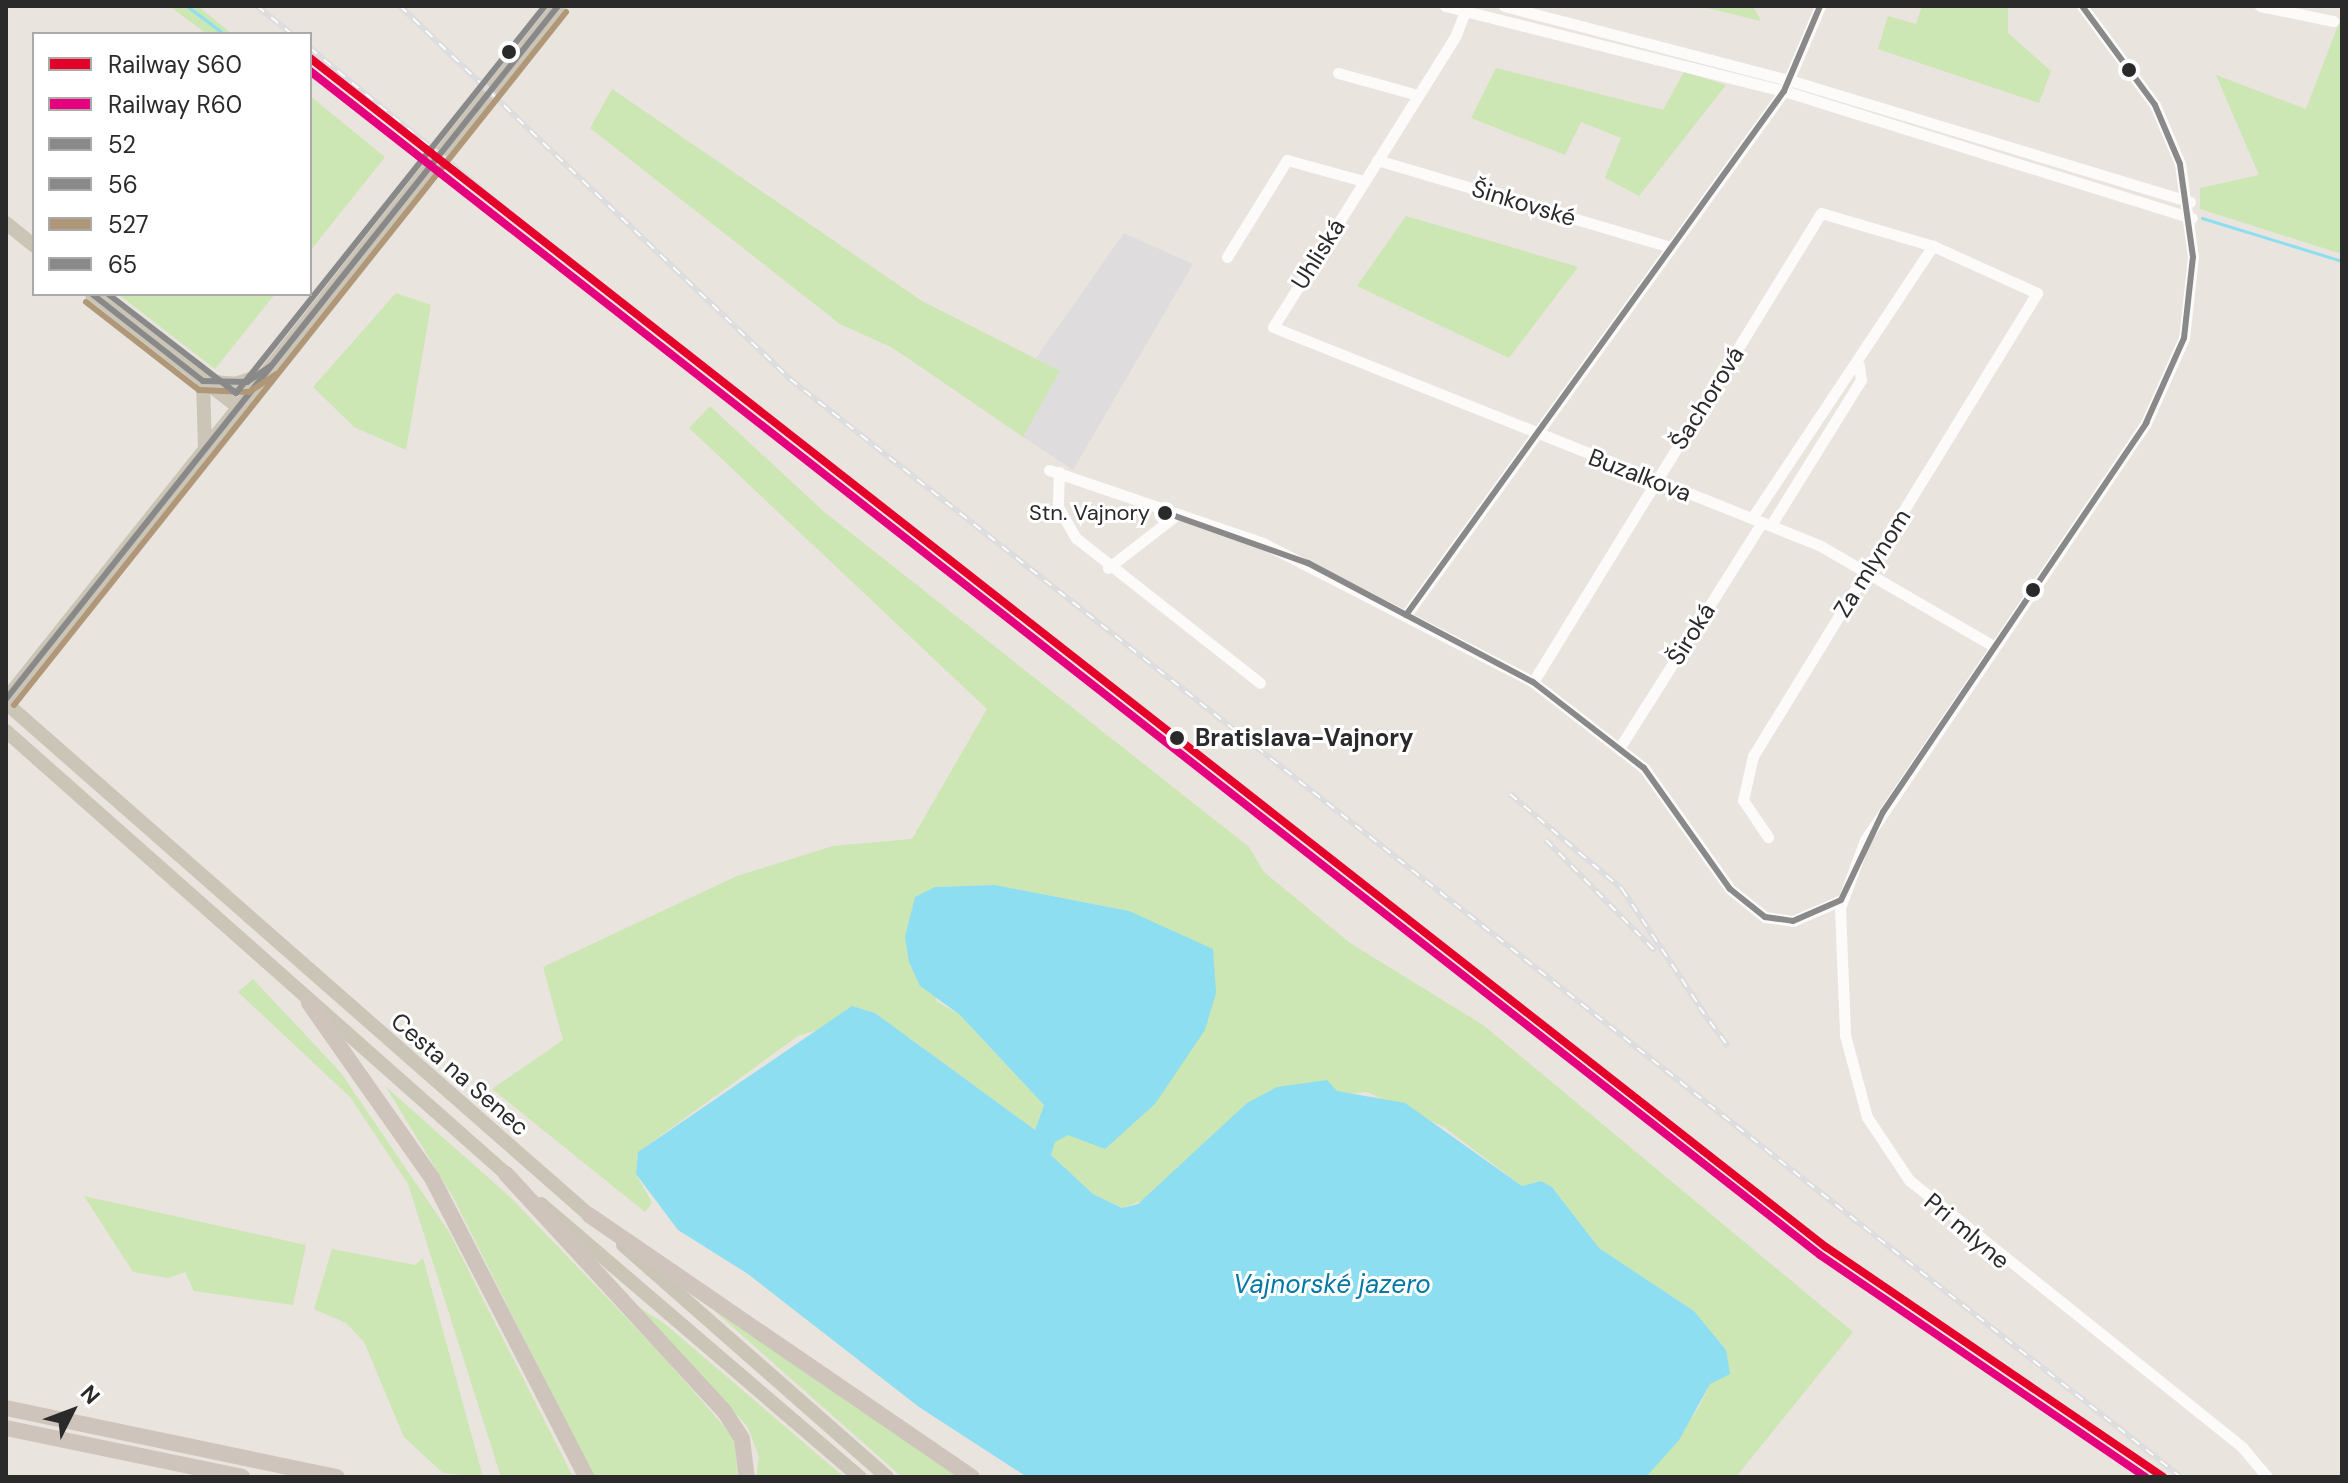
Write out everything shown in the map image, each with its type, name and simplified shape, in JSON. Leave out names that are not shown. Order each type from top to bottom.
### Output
[{"type":"highway","points":[[309,1003],[432,1178],[586,1477]]},
{"type":"highway","points":[[506,1174],[731,1420],[747,1477]]},
{"type":"highway","points":[[589,1215],[972,1477]]},
{"type":"highway","points":[[6,1408],[337,1477]]},
{"type":"highway","points":[[6,1428],[242,1477]]},
{"type":"main road","points":[[6,701],[558,6]]},
{"type":"main road","points":[[6,223],[32,244]]},
{"type":"main road","points":[[95,296],[238,407]]},
{"type":"main road","points":[[203,381],[235,384],[265,374]]},
{"type":"main road","points":[[203,381],[205,448]]},
{"type":"main road","name":"Cesta na Senec","points":[[6,701],[887,1477]]},
{"type":"main road","name":"Cesta na Senec","points":[[6,731],[309,1003],[860,1477]]},
{"type":"street","points":[[1445,6],[1466,8],[1787,85],[2192,218]]},
{"type":"street","points":[[1504,6],[2190,202]]},
{"type":"street","points":[[1406,615],[1787,85],[1820,6]]},
{"type":"street","name":"Pri mlyne","points":[[2082,6],[2155,105],[2190,202],[2187,323],[2169,382],[1865,840],[1841,900],[1845,1035],[1860,1099],[1889,1155],[1952,1220],[2242,1447],[2267,1477]]},
{"type":"street","points":[[2260,6],[2333,21]]},
{"type":"street","name":"Uhliská","points":[[1273,327],[1418,95],[1466,8]]},
{"type":"street","points":[[1338,73],[1418,95]]},
{"type":"street","points":[[1227,257],[1287,160],[1363,181]]},
{"type":"street","name":"Šinkovské","points":[[1377,160],[1670,247]]},
{"type":"street","name":"Šachorová","points":[[1533,682],[1821,213],[1933,246]]},
{"type":"street","name":"Za mlynom","points":[[1768,837],[1743,800],[1742,781],[2037,293],[1975,259],[1933,246]]},
{"type":"street","name":"Široká","points":[[1762,522],[1843,372],[1859,365],[1933,246]]},
{"type":"street","name":"Buzalkova","points":[[1273,327],[1535,435],[1762,522],[1867,571],[1995,647]]},
{"type":"street","name":"Široká","points":[[1620,747],[1762,522],[1861,380],[1859,365]]},
{"type":"street","points":[[1260,683],[1108,568],[1064,521],[1054,471],[1175,516],[1263,543],[1533,682],[1620,747],[1665,791],[1730,889],[1752,910],[1793,921],[1841,900]]},
{"type":"street","points":[[1108,568],[1175,516]]},
{"type":"shaded area","points":[[1124,233],[1193,264],[1073,470],[1023,437],[1059,372],[1036,358]]},
{"type":"green space","points":[[169,6],[198,6],[230,32],[204,32]]},
{"type":"green space","points":[[1699,6],[1753,6],[1761,21]]},
{"type":"green space","points":[[1922,6],[2008,6],[2008,33],[2051,71],[2039,103],[1878,49],[1888,16],[1916,24]]},
{"type":"green space","points":[[2342,15],[2342,254],[2200,209],[2200,188],[2259,175],[2216,75],[2306,109]]},
{"type":"green space","points":[[1496,68],[1663,110],[1684,72],[1726,85],[1639,196],[1605,178],[1621,138],[1581,122],[1565,155],[1471,118]]},
{"type":"green space","points":[[612,89],[922,301],[1060,371],[1023,437],[893,348],[840,324],[590,128]]},
{"type":"green space","points":[[312,98],[385,157],[312,248]]},
{"type":"green space","points":[[1406,216],[1578,267],[1509,358],[1357,286]]},
{"type":"green space","points":[[396,293],[431,305],[406,450],[354,427],[313,387]]},
{"type":"green space","points":[[121,296],[273,296],[215,369]]},
{"type":"green space","points":[[710,406],[823,511],[1249,847],[1264,872],[1350,943],[1483,1025],[1853,1332],[1736,1477],[1646,1477],[1698,1409],[1726,1350],[1694,1311],[1599,1248],[1552,1187],[1541,1181],[1522,1186],[1444,1127],[1367,1092],[1247,1103],[1151,1197],[1123,1208],[1093,1194],[1051,1155],[1055,1141],[1190,1051],[1205,1029],[1129,911],[995,885],[935,887],[936,1001],[960,1015],[1044,1105],[1035,1130],[875,1013],[798,1036],[638,1152],[636,1174],[652,1203],[645,1212],[492,1089],[563,1040],[543,967],[737,876],[833,846],[912,839],[987,709],[689,428]]},
{"type":"green space","points":[[253,979],[341,1073],[449,1232],[573,1477],[501,1477],[408,1184],[350,1097],[238,992]]},
{"type":"green space","points":[[386,1087],[511,1198],[663,1356],[734,1438],[738,1477],[594,1477],[453,1197]]},
{"type":"green space","points":[[84,1196],[306,1245],[293,1305],[194,1291],[185,1272],[168,1278],[133,1272]]},
{"type":"green space","points":[[332,1249],[415,1265],[423,1258],[483,1477],[443,1473],[404,1437],[364,1342],[346,1323],[314,1309]]},
{"type":"green space","points":[[692,1291],[960,1477],[902,1477]]},
{"type":"green space","points":[[634,1304],[665,1324],[844,1477],[756,1477],[759,1457],[748,1427]]},
{"type":"water","name":"Vajnorské jazero","points":[[995,885],[1129,911],[1213,949],[1216,993],[1205,1030],[1155,1104],[1105,1149],[1068,1135],[1055,1142],[1051,1155],[1093,1194],[1122,1208],[1138,1204],[1247,1103],[1277,1087],[1327,1080],[1337,1091],[1405,1103],[1522,1186],[1541,1181],[1552,1187],[1599,1248],[1694,1311],[1726,1350],[1730,1374],[1710,1384],[1679,1440],[1646,1477],[1027,1477],[919,1407],[748,1274],[678,1230],[636,1174],[638,1152],[852,1006],[875,1013],[1035,1130],[1044,1105],[960,1015],[920,986],[909,962],[905,937],[915,897],[935,887]]},
{"type":"waterway","points":[[187,6],[221,32]]},
{"type":"waterway","points":[[2202,218],[2342,261]]},
{"type":"railway","points":[[257,6],[290,32]]},
{"type":"railway","points":[[400,6],[790,379],[2181,1477]]},
{"type":"railway","points":[[312,50],[584,274]]},
{"type":"railway","points":[[1510,794],[1622,889],[1706,1016]]},
{"type":"railway","points":[[1546,840],[1655,951]]},
{"type":"railway","points":[[1699,1007],[1728,1046]]},
{"type":"rail line","name":"S60","points":[[312,60],[1826,1247],[2163,1477]]},
{"type":"rail line","name":"R60","points":[[312,73],[1820,1255],[2145,1477]]},
{"type":"transit line","name":"65","points":[[111,296],[236,393],[545,6]]},
{"type":"transit line","name":"56","points":[[6,699],[558,6]]},
{"type":"transit line","name":"52","points":[[1406,615],[1784,91],[1820,6]]},
{"type":"transit line","name":"52","points":[[1841,900],[1883,812],[2146,423],[2184,338],[2193,257],[2180,164],[2155,105],[2082,6]]},
{"type":"transit line","name":"527","points":[[14,705],[566,12]]},
{"type":"transit line","name":"56","points":[[95,296],[203,381],[247,382],[271,366]]},
{"type":"transit line","name":"527","points":[[86,302],[199,390],[249,392],[277,374]]},
{"type":"transit line","name":"52","points":[[1158,510],[1308,563],[1533,682],[1644,768],[1730,889],[1765,917],[1793,921],[1841,900]]},
{"type":"place","name":"Stn. Vajnory","points":[[1165,513]]},
{"type":"place","name":"Bratislava-Vajnory","points":[[1177,738]]}]
